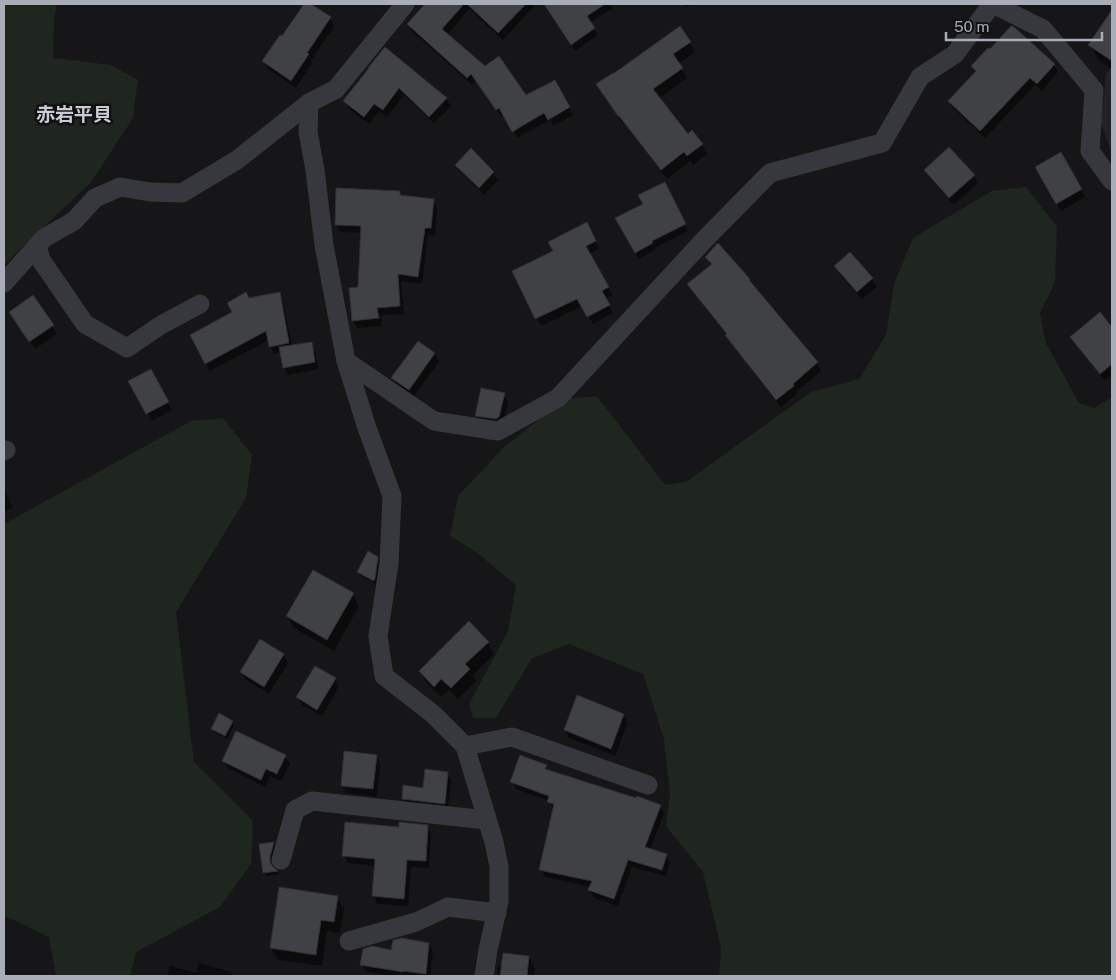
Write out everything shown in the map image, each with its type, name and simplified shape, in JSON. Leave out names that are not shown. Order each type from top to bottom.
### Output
[{"type":"street","points":[[4,283],[44,238],[74,221],[95,198],[120,187],[150,192],[182,192],[237,160],[309,104],[336,89],[405,4]]},
{"type":"street","points":[[346,361],[434,421],[498,431],[558,398],[706,238],[770,173],[882,143],[920,77],[955,54],[993,4],[1043,29],[1094,90],[1090,151],[1112,180]]},
{"type":"street","points":[[309,104],[308,132],[315,170],[324,245],[346,361],[367,428],[392,496],[389,563],[378,636],[384,676],[433,714],[465,746],[494,842],[499,867],[500,901],[488,950],[484,976]]},
{"type":"street","points":[[37,246],[41,260],[86,324],[128,348],[161,325],[200,304]]},
{"type":"street","points":[[465,746],[512,737],[648,785]]},
{"type":"street","points":[[281,860],[296,810],[312,801],[487,820]]},
{"type":"street","points":[[349,941],[416,922],[448,907],[497,913]]},
{"type":"shaded area","points":[[4,4],[57,4],[54,20],[53,58],[111,65],[138,80],[133,118],[91,182],[4,265]]},
{"type":"shaded area","points":[[1112,66],[1112,153],[1101,124],[1106,74]]},
{"type":"shaded area","points":[[1026,187],[1057,227],[1055,282],[1040,313],[1046,343],[1079,403],[1094,408],[1112,397],[1112,976],[719,976],[721,948],[703,872],[666,826],[670,793],[664,739],[643,674],[569,644],[532,658],[496,718],[473,718],[469,704],[508,631],[516,585],[476,552],[450,536],[458,496],[505,446],[565,399],[597,396],[665,485],[686,482],[811,392],[859,379],[886,335],[894,284],[913,238],[992,191]]},
{"type":"shaded area","points":[[223,418],[252,455],[246,498],[176,612],[194,762],[253,821],[251,864],[220,907],[136,952],[130,976],[56,976],[49,937],[4,916],[4,524],[191,421]]},
{"type":"building","points":[[304,4],[311,4],[331,17],[291,81],[262,61]]},
{"type":"building","points":[[425,4],[464,4],[442,29],[485,66],[499,56],[526,95],[555,80],[570,107],[548,120],[544,113],[512,132],[499,108],[496,110],[471,74],[467,78],[407,24]]},
{"type":"building","points":[[467,4],[526,4],[498,33]]},
{"type":"building","points":[[544,4],[605,4],[587,16],[595,28],[571,45]]},
{"type":"building","points":[[1112,10],[1112,61],[1088,45]]},
{"type":"building","points":[[680,26],[691,42],[673,54],[683,68],[653,89],[688,134],[692,130],[703,144],[687,156],[684,152],[661,170],[618,116],[596,84]]},
{"type":"building","points":[[1011,26],[1055,64],[1037,84],[1030,78],[980,131],[948,101],[976,71],[971,66]]},
{"type":"building","points":[[385,47],[447,98],[429,117],[399,88],[383,110],[374,104],[364,117],[343,101]]},
{"type":"building","points":[[949,147],[975,175],[949,198],[924,170]]},
{"type":"building","points":[[471,148],[494,172],[479,188],[455,165]]},
{"type":"building","points":[[1061,152],[1082,189],[1056,204],[1035,167]]},
{"type":"building","points":[[665,182],[686,224],[652,241],[653,243],[635,253],[615,218],[643,204],[638,195]]},
{"type":"building","points":[[336,188],[400,191],[400,195],[434,199],[431,228],[425,228],[418,277],[398,274],[400,306],[377,308],[379,318],[352,321],[349,288],[358,287],[361,226],[335,225]]},
{"type":"building","points":[[587,222],[596,241],[586,246],[609,287],[602,291],[610,305],[587,317],[577,299],[535,319],[512,271],[553,251],[548,242]]},
{"type":"building","points":[[718,243],[818,362],[793,384],[794,386],[776,400],[687,284],[712,264],[705,257]]},
{"type":"building","points":[[850,252],[873,278],[857,292],[834,266]]},
{"type":"building","points":[[246,292],[249,298],[280,292],[289,343],[269,347],[266,331],[205,364],[190,335],[232,312],[227,303]]},
{"type":"building","points":[[33,295],[54,325],[29,342],[9,312]]},
{"type":"building","points":[[1100,312],[1112,327],[1112,364],[1100,374],[1070,337]]},
{"type":"building","points":[[418,341],[435,353],[409,390],[391,378]]},
{"type":"building","points":[[312,342],[315,362],[283,368],[279,347]]},
{"type":"building","points":[[151,369],[169,402],[146,414],[128,381]]},
{"type":"building","points":[[481,388],[505,393],[499,417],[496,419],[475,416]]},
{"type":"building","points":[[368,551],[378,557],[374,581],[357,572]]},
{"type":"building","points":[[313,570],[354,593],[327,640],[286,616]]},
{"type":"building","points":[[469,621],[489,642],[465,664],[470,669],[451,688],[441,679],[434,687],[419,671]]},
{"type":"building","points":[[260,639],[284,654],[264,687],[240,672]]},
{"type":"building","points":[[315,666],[336,678],[317,710],[296,697]]},
{"type":"building","points":[[577,695],[624,714],[611,749],[564,730]]},
{"type":"building","points":[[219,713],[233,721],[225,736],[211,729]]},
{"type":"building","points":[[236,731],[286,755],[277,774],[266,769],[261,780],[222,761]]},
{"type":"building","points":[[344,751],[377,755],[373,789],[341,786]]},
{"type":"building","points":[[520,755],[547,765],[545,769],[661,805],[645,847],[667,854],[662,870],[628,860],[614,899],[588,890],[592,881],[539,870],[554,804],[547,802],[549,796],[510,782]]},
{"type":"building","points":[[425,769],[448,772],[445,804],[402,799],[403,785],[423,788]]},
{"type":"building","points":[[345,822],[399,827],[399,822],[428,825],[426,861],[407,860],[404,899],[372,896],[375,859],[342,856]]},
{"type":"building","points":[[274,842],[270,862],[278,871],[263,873],[259,844]]},
{"type":"building","points":[[279,887],[338,896],[334,922],[321,920],[316,955],[270,948]]},
{"type":"building","points":[[402,938],[429,943],[426,974],[360,965],[363,949],[372,946],[391,950],[393,940]]},
{"type":"building","points":[[503,953],[529,956],[527,976],[500,976]]},
{"type":"district","name":"赤岩平貝","points":[[74,114]]}]
